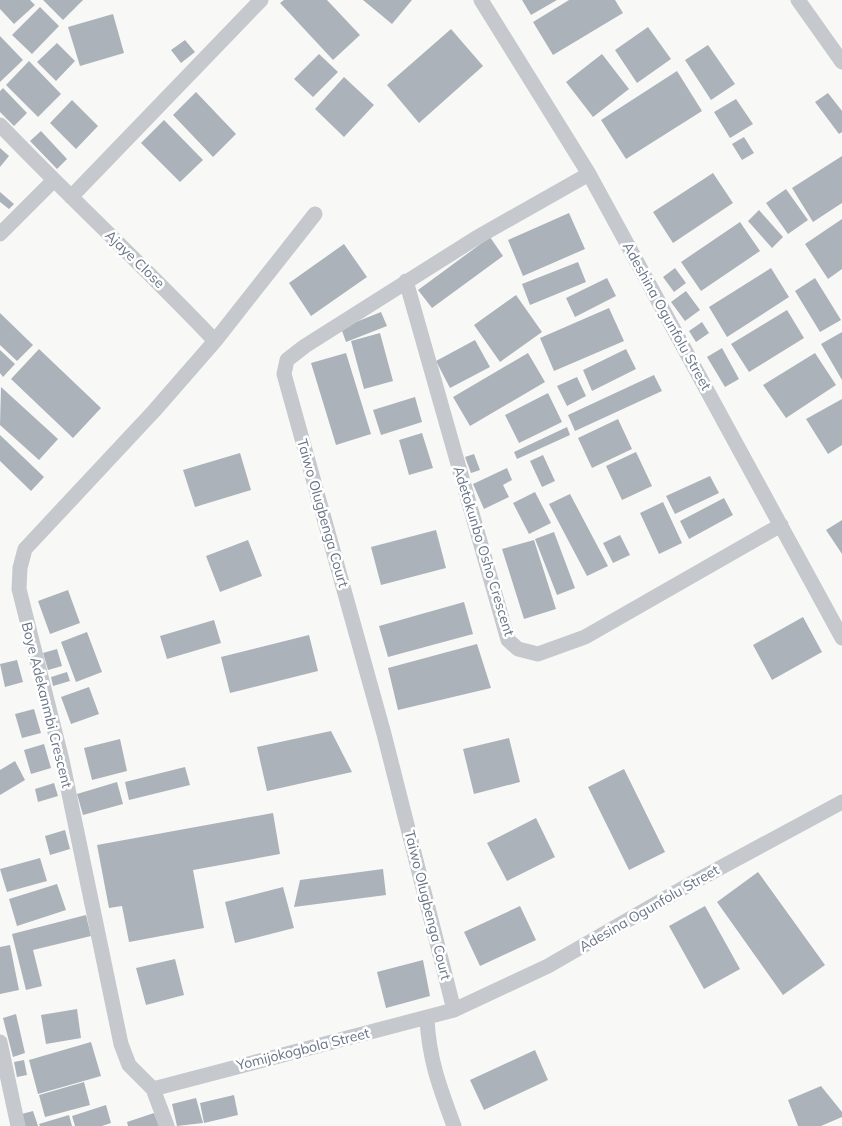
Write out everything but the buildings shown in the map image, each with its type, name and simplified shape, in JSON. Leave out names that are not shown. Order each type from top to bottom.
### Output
[{"type":"street","points":[[71,197],[261,0]]},
{"type":"street","name":"Adeshina Ogunfolu Street","points":[[481,0],[589,174],[842,638]]},
{"type":"street","points":[[798,0],[842,62]]},
{"type":"street","name":"Ajaye Close","points":[[0,125],[54,181],[174,297],[215,341]]},
{"type":"street","name":"Taiwo Olugbenga Court","points":[[454,1010],[384,734],[284,374],[287,360],[305,346],[476,238],[589,174]]},
{"type":"street","points":[[0,234],[54,181]]},
{"type":"street","name":"Boye Adekanmbi Crescent","points":[[167,1126],[153,1089],[129,1065],[121,1044],[62,760],[19,589],[20,568],[25,549],[154,411],[215,341],[315,214]]},
{"type":"street","name":"Adetokunbo Osho Crescent","points":[[406,281],[508,640],[518,649],[538,654],[585,636],[781,525]]},
{"type":"street","name":"Adesina Ogunfolu Street","points":[[454,1010],[548,966],[692,883],[842,802]]},
{"type":"street","name":"Yomijokogbola Street","points":[[153,1089],[454,1010]]},
{"type":"street","points":[[427,1018],[428,1047],[433,1068],[454,1126]]},
{"type":"street","points":[[0,1042],[5,1095],[18,1126]]}]
